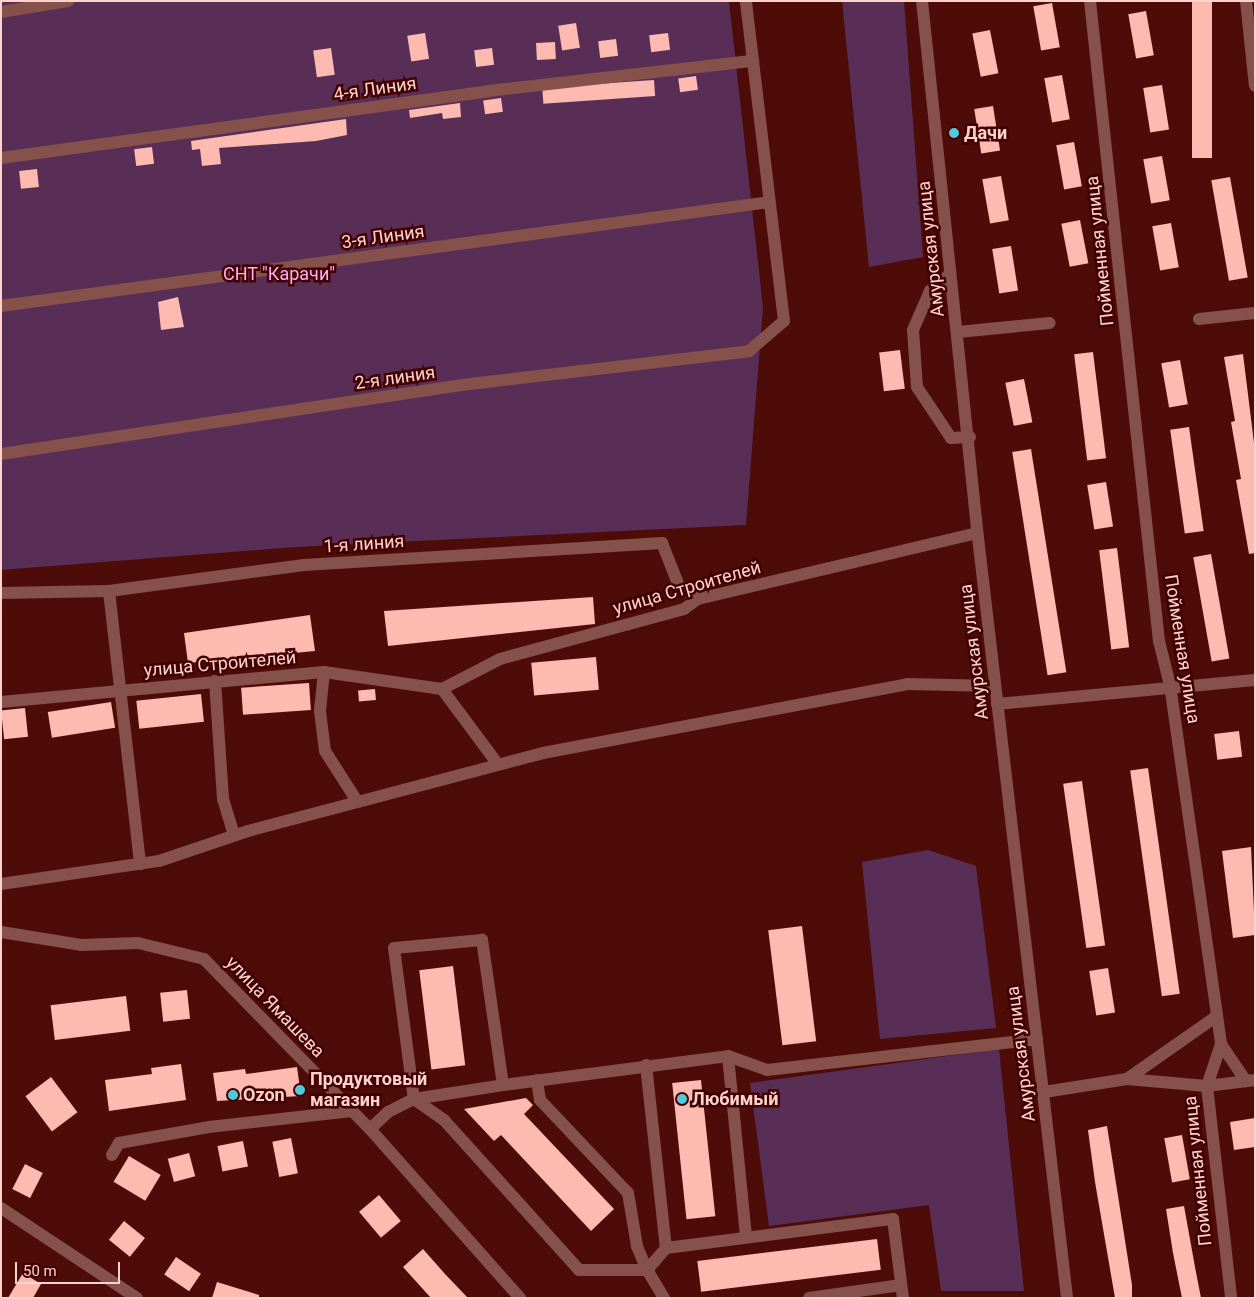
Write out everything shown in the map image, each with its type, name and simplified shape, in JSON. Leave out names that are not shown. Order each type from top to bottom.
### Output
[{"type":"street","points":[[1,12],[68,1]]},
{"type":"street","points":[[746,1],[769,202]]},
{"type":"street","name":"Амурская улица","points":[[922,1],[950,274],[970,438],[977,533],[1068,1298]]},
{"type":"street","name":"Пойменная улица","points":[[1090,1],[1159,641],[1170,685],[1218,1016],[1221,1044],[1207,1086],[1232,1298]]},
{"type":"street","points":[[1246,1],[1251,17],[1255,86]]},
{"type":"street","name":"4-я Линия","points":[[1,158],[478,93],[754,61]]},
{"type":"street","name":"3-я Линия","points":[[1,306],[769,202]]},
{"type":"street","name":"2-я линия","points":[[1,454],[470,384],[749,351],[784,320],[769,202]]},
{"type":"street","points":[[950,274],[930,291],[913,330],[917,387],[951,438],[970,438]]},
{"type":"street","points":[[1199,319],[1255,313]]},
{"type":"street","points":[[958,332],[1050,323]]},
{"type":"street","name":"улица Строителей","points":[[1,702],[324,672],[442,688],[500,659],[684,610],[698,600],[977,533]]},
{"type":"street","name":"1-я линия","points":[[1,592],[109,591],[304,565],[662,543],[679,586],[698,600]]},
{"type":"street","points":[[109,591],[122,691],[140,864]]},
{"type":"street","points":[[324,672],[320,711],[325,751],[357,801]]},
{"type":"street","points":[[997,704],[1170,685],[1255,680]]},
{"type":"street","points":[[215,681],[223,799],[234,835]]},
{"type":"street","points":[[1,884],[140,864],[234,835],[497,763],[907,684],[995,686]]},
{"type":"street","points":[[442,688],[497,763]]},
{"type":"street","name":"улица Ямашева","points":[[1,932],[81,945],[138,943],[204,959],[370,1129],[520,1298]]},
{"type":"street","points":[[503,1085],[482,940],[394,948],[414,1099],[444,1120],[579,1270],[647,1270],[666,1248],[893,1220],[902,1292],[809,1298]]},
{"type":"street","points":[[1127,1079],[1218,1016]]},
{"type":"street","points":[[370,1129],[388,1112],[414,1099],[538,1080],[728,1056],[766,1070],[1037,1040]]},
{"type":"street","points":[[1221,1044],[1250,1081]]},
{"type":"street","points":[[728,1056],[746,1237]]},
{"type":"street","points":[[646,1066],[666,1248]]},
{"type":"street","points":[[1044,1092],[1127,1079],[1207,1086],[1250,1081]]},
{"type":"street","points":[[538,1080],[540,1100],[628,1193],[637,1246],[647,1270],[664,1298]]},
{"type":"street","points":[[112,1155],[119,1143],[209,1127],[352,1111]]},
{"type":"street","points":[[1,1208],[136,1298]]},
{"type":"green space","name":"СНТ \"Карачи\"","points":[[1,1],[729,1],[763,307],[746,525],[295,547],[1,570]]},
{"type":"green space","points":[[842,1],[904,1],[923,257],[869,267]]},
{"type":"green space","points":[[928,850],[976,866],[996,1028],[880,1039],[862,862]]},
{"type":"green space","points":[[999,1049],[1024,1291],[941,1291],[929,1205],[769,1226],[750,1083]]},
{"type":"building","points":[[1192,1],[1212,1],[1212,158],[1192,158]]},
{"type":"building","points":[[1052,3],[1060,47],[1041,51],[1033,6]]},
{"type":"building","points":[[1146,11],[1154,55],[1136,58],[1128,14]]},
{"type":"building","points":[[576,23],[580,48],[562,51],[558,26]]},
{"type":"building","points":[[990,30],[998,73],[981,77],[972,33]]},
{"type":"building","points":[[425,33],[429,59],[411,61],[407,36]]},
{"type":"building","points":[[668,33],[670,50],[651,52],[649,35]]},
{"type":"building","points":[[616,39],[618,56],[600,58],[598,41]]},
{"type":"building","points":[[555,42],[556,59],[537,60],[536,43]]},
{"type":"building","points":[[331,48],[335,75],[317,77],[313,51]]},
{"type":"building","points":[[492,48],[494,65],[476,67],[474,50]]},
{"type":"building","points":[[1062,75],[1070,119],[1052,122],[1044,78]]},
{"type":"building","points":[[696,76],[698,90],[680,92],[678,79]]},
{"type":"building","points":[[654,80],[655,96],[543,104],[542,88]]},
{"type":"building","points":[[1162,85],[1169,129],[1150,132],[1143,88]]},
{"type":"building","points":[[501,98],[503,112],[485,114],[483,101]]},
{"type":"building","points":[[460,103],[461,117],[443,119],[442,113],[410,118],[409,110]]},
{"type":"building","points":[[993,106],[1000,150],[981,153],[974,109]]},
{"type":"building","points":[[346,119],[347,135],[316,141],[219,148],[221,164],[202,166],[200,149],[192,150],[191,141]]},
{"type":"building","points":[[1074,142],[1082,186],[1064,189],[1056,145]]},
{"type":"building","points":[[152,147],[154,164],[136,166],[134,149]]},
{"type":"building","points":[[1162,156],[1170,200],[1151,204],[1143,159]]},
{"type":"building","points":[[37,169],[39,187],[21,189],[19,171]]},
{"type":"building","points":[[1001,176],[1009,220],[990,224],[982,179]]},
{"type":"building","points":[[1230,177],[1248,277],[1229,281],[1211,180]]},
{"type":"building","points":[[1080,220],[1088,263],[1070,267],[1061,224]]},
{"type":"building","points":[[1171,223],[1179,267],[1160,271],[1152,226]]},
{"type":"building","points":[[1011,246],[1018,290],[999,293],[992,249]]},
{"type":"building","points":[[178,297],[184,327],[161,330],[158,302]]},
{"type":"building","points":[[900,350],[905,389],[884,391],[879,353]]},
{"type":"building","points":[[1093,352],[1106,458],[1087,461],[1074,354]]},
{"type":"building","points":[[1243,354],[1255,451],[1255,553],[1249,554],[1236,480],[1241,479],[1231,422],[1235,421],[1224,357]]},
{"type":"building","points":[[1180,360],[1188,404],[1169,408],[1161,363]]},
{"type":"building","points":[[1024,379],[1032,422],[1014,426],[1005,383]]},
{"type":"building","points":[[1189,427],[1204,531],[1185,534],[1170,430]]},
{"type":"building","points":[[1031,449],[1066,672],[1048,675],[1012,452]]},
{"type":"building","points":[[1106,482],[1113,526],[1094,529],[1087,485]]},
{"type":"building","points":[[1117,548],[1129,647],[1111,649],[1099,550]]},
{"type":"building","points":[[1211,554],[1229,658],[1212,662],[1193,557]]},
{"type":"building","points":[[593,597],[595,624],[388,646],[384,611]]},
{"type":"building","points":[[310,615],[315,651],[188,663],[184,633]]},
{"type":"building","points":[[596,657],[599,690],[534,696],[531,663]]},
{"type":"building","points":[[309,683],[311,710],[243,715],[241,688]]},
{"type":"building","points":[[375,689],[376,700],[359,701],[358,690]]},
{"type":"building","points":[[201,694],[204,722],[139,729],[136,701]]},
{"type":"building","points":[[111,702],[115,728],[52,738],[48,712]]},
{"type":"building","points":[[25,708],[28,737],[4,739],[1,711]]},
{"type":"building","points":[[1239,731],[1242,757],[1217,760],[1214,734]]},
{"type":"building","points":[[1148,768],[1180,994],[1162,996],[1130,771]]},
{"type":"building","points":[[1082,781],[1105,945],[1086,948],[1063,784]]},
{"type":"building","points":[[1251,847],[1255,935],[1233,938],[1222,851]]},
{"type":"building","points":[[802,926],[816,1041],[782,1045],[768,930]]},
{"type":"building","points":[[453,966],[465,1065],[431,1069],[419,970]]},
{"type":"building","points":[[1108,968],[1115,1012],[1096,1015],[1089,971]]},
{"type":"building","points":[[187,990],[190,1019],[163,1022],[160,993]]},
{"type":"building","points":[[126,996],[130,1031],[55,1040],[51,1005]]},
{"type":"building","points":[[181,1064],[186,1100],[109,1111],[105,1080],[152,1074],[151,1068]]},
{"type":"building","points":[[297,1067],[301,1096],[217,1101],[213,1073],[245,1069],[246,1074]]},
{"type":"building","points":[[51,1077],[77,1112],[52,1131],[25,1096]]},
{"type":"building","points":[[701,1080],[715,1216],[686,1219],[672,1083]]},
{"type":"building","points":[[526,1098],[533,1105],[524,1114],[614,1209],[591,1231],[501,1135],[494,1141],[464,1109]]},
{"type":"building","points":[[1255,1118],[1255,1147],[1234,1150],[1230,1122]]},
{"type":"building","points":[[1107,1126],[1132,1285],[1132,1298],[1115,1298],[1095,1182],[1088,1130]]},
{"type":"building","points":[[1182,1135],[1190,1179],[1172,1182],[1164,1138]]},
{"type":"building","points":[[291,1138],[298,1173],[279,1177],[272,1142]]},
{"type":"building","points":[[243,1141],[248,1167],[222,1171],[217,1146]]},
{"type":"building","points":[[189,1153],[195,1176],[174,1182],[168,1159]]},
{"type":"building","points":[[129,1156],[161,1175],[145,1201],[114,1182]]},
{"type":"building","points":[[25,1164],[43,1173],[30,1198],[12,1189]]},
{"type":"building","points":[[379,1195],[401,1221],[381,1238],[359,1212]]},
{"type":"building","points":[[1184,1206],[1201,1298],[1182,1298],[1173,1253],[1166,1209]]},
{"type":"building","points":[[124,1221],[145,1238],[130,1257],[109,1240]]},
{"type":"building","points":[[877,1239],[881,1270],[701,1292],[697,1261]]},
{"type":"building","points":[[423,1249],[468,1298],[431,1298],[403,1267]]},
{"type":"building","points":[[176,1257],[201,1274],[189,1291],[164,1274]]},
{"type":"building","points":[[23,1273],[41,1284],[33,1298],[8,1298]]},
{"type":"building","points":[[217,1282],[259,1295],[259,1298],[212,1298]]},
{"type":"place","name":"Дачи","points":[[954,133]]},
{"type":"place","name":"Продуктовый магазин","points":[[300,1090]]},
{"type":"place","name":"Ozon","points":[[233,1095]]},
{"type":"place","name":"Любимый","points":[[682,1099]]}]
